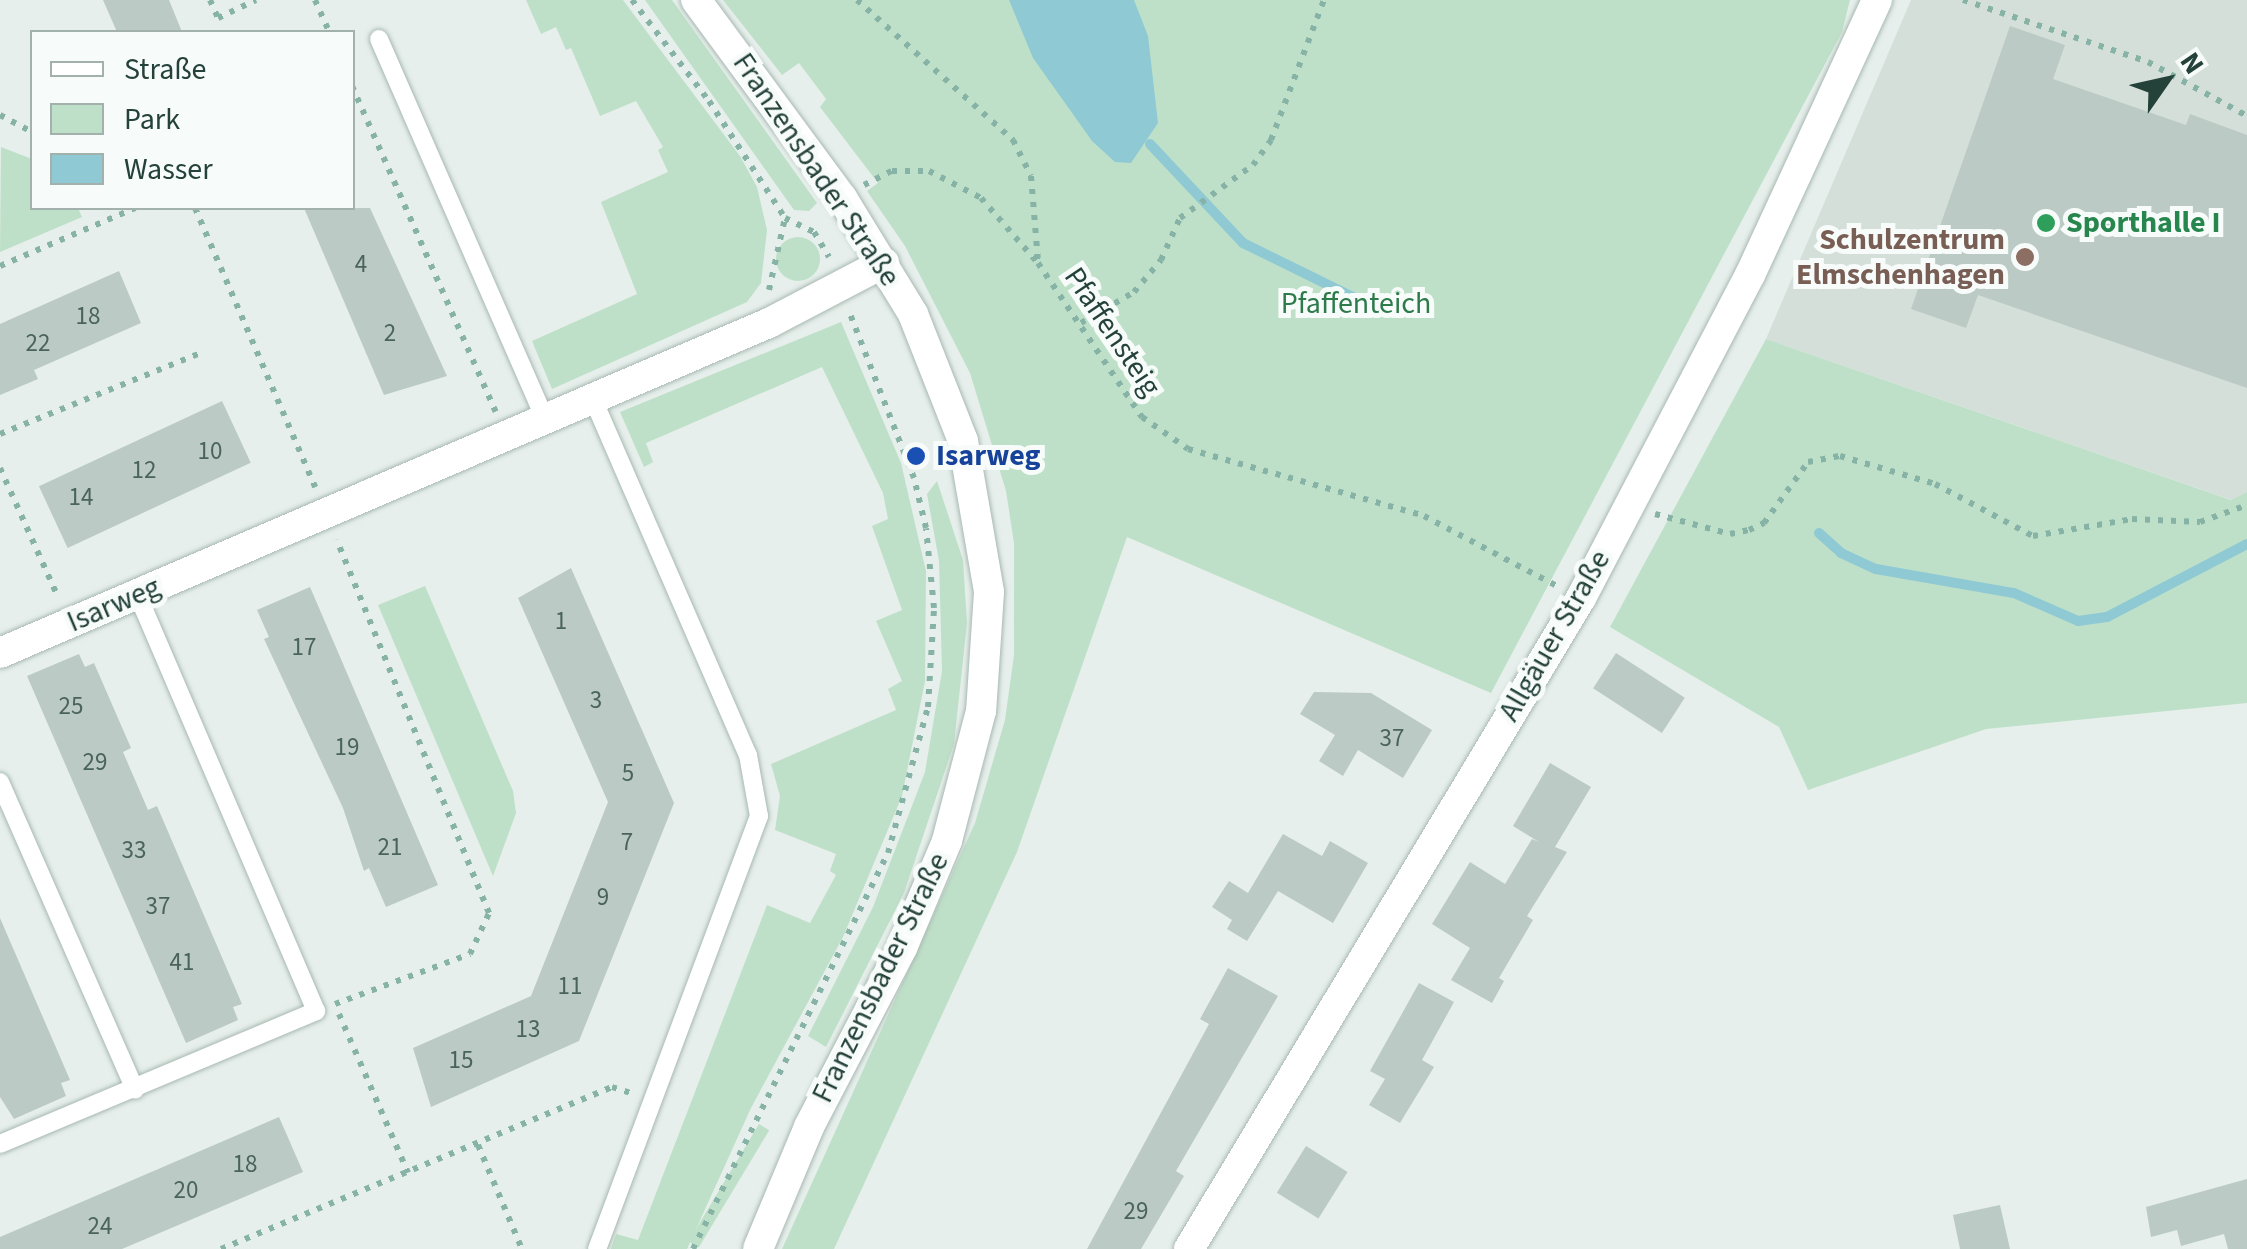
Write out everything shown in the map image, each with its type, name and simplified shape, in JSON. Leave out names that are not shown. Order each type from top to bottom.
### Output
[{"type":"street","name":"Franzensbader Straße","points":[[696,0],[842,198],[884,262],[932,354],[976,493],[989,592],[981,711],[947,841],[902,948],[809,1127],[758,1249]]},
{"type":"street","name":"Allgäuer Straße","points":[[1190,1249],[1581,598],[1750,275],[1878,0]]},
{"type":"street","name":"Isarweg","points":[[0,653],[769,323],[884,262]]},
{"type":"lane","points":[[379,39],[545,419]]},
{"type":"lane","points":[[594,399],[758,788],[756,830],[597,1249]]},
{"type":"lane","points":[[0,1144],[316,1011],[138,595]]},
{"type":"lane","points":[[0,782],[134,1090]]},
{"type":"path","points":[[210,0],[218,18],[256,0]]},
{"type":"path","points":[[315,0],[328,30]]},
{"type":"path","points":[[632,0],[709,101],[785,218],[802,224],[826,250],[914,478],[926,528],[934,608],[928,708],[888,853],[693,1249]]},
{"type":"path","points":[[857,0],[1012,140],[1031,176],[1038,263]]},
{"type":"path","points":[[1081,323],[1149,278],[1188,210],[1254,165],[1271,140],[1324,0]]},
{"type":"path","points":[[1963,0],[2148,62],[2247,116]]},
{"type":"path","points":[[355,93],[506,436]]},
{"type":"path","points":[[0,115],[30,131]]},
{"type":"path","points":[[0,129],[11,124]]},
{"type":"path","name":"Pfaffensteig","points":[[802,224],[892,171],[949,177],[981,198],[1038,263],[1142,417],[1188,449],[1424,516],[1581,598]]},
{"type":"path","points":[[0,266],[130,210]]},
{"type":"path","points":[[196,210],[326,514],[489,913],[470,954],[316,1011]]},
{"type":"path","points":[[769,323],[772,268],[785,218]]},
{"type":"path","points":[[0,434],[204,352]]},
{"type":"path","points":[[1630,500],[1671,524],[1730,534],[1764,523],[1808,462],[1840,456],[1935,484],[2032,536],[2132,518],[2200,522],[2247,505]]},
{"type":"path","points":[[0,468],[70,624]]},
{"type":"path","points":[[335,1004],[408,1174]]},
{"type":"path","points":[[221,1249],[612,1087],[651,1100]]},
{"type":"path","points":[[478,1145],[522,1249]]},
{"type":"shaded area","name":"Schulzentrum Elmschenhagen","points":[[1911,0],[2247,0],[2247,492],[2232,500],[1766,339]]},
{"type":"green space","points":[[526,0],[623,0],[740,156],[757,187],[767,230],[761,283],[747,302],[552,389],[532,341],[637,294],[601,202],[668,172],[658,150],[663,147],[636,101],[600,116],[571,48],[566,50],[556,27],[541,34]]},
{"type":"green space","points":[[645,0],[672,0],[817,203],[809,211],[794,210]]},
{"type":"green space","name":"Pfaffenteich","points":[[723,0],[1850,0],[1842,32],[1491,693],[1127,537],[1017,852],[834,1249],[782,1249],[975,823],[1005,720],[1014,655],[1014,543],[1006,491],[970,373],[905,246],[867,191],[878,183],[820,107],[826,99],[799,63],[782,75]]},
{"type":"green space","points":[[1,147],[30,158],[30,210],[79,210],[82,217],[0,252]]},
{"type":"green space","points":[[798,237],[813,244],[820,259],[813,274],[798,281],[783,274],[776,259],[783,244]]},
{"type":"green space","points":[[841,322],[901,463],[926,571],[925,681],[902,796],[843,937],[751,1108],[687,1249],[611,1249],[616,1234],[638,1240],[767,905],[810,923],[836,875],[830,871],[836,854],[775,830],[780,796],[771,764],[896,710],[888,689],[902,681],[876,621],[902,610],[872,526],[888,519],[883,493],[822,367],[646,443],[653,462],[644,467],[620,412]]},
{"type":"green space","points":[[1766,339],[2231,500],[2247,492],[2247,703],[1986,729],[1808,790],[1779,727],[1610,627]]},
{"type":"green space","points":[[937,481],[963,560],[967,623],[954,744],[904,893],[826,1047],[808,1036],[873,907],[925,772],[942,671],[939,561],[927,494]]},
{"type":"green space","points":[[425,586],[513,791],[516,813],[493,876],[378,605]]},
{"type":"green space","points":[[759,1124],[769,1130],[699,1248],[688,1241]]},
{"type":"water","points":[[1009,0],[1134,0],[1148,36],[1158,123],[1131,163],[1115,162],[1092,141],[1033,58]]},
{"type":"building","points":[[103,0],[169,0],[181,30],[116,30]]},
{"type":"building","name":"Sporthalle I","points":[[2010,26],[2065,45],[2053,79],[2186,125],[2190,114],[2247,135],[2247,388],[1978,295],[1966,328],[1911,309]]},
{"type":"building","points":[[370,208],[447,376],[384,395],[305,210]]},
{"type":"building","points":[[119,271],[141,323],[34,370],[38,379],[0,395],[0,324]]},
{"type":"building","points":[[222,401],[251,463],[68,548],[39,486]]},
{"type":"building","points":[[571,568],[674,803],[579,1041],[431,1107],[413,1048],[531,996],[608,802],[518,598]]},
{"type":"building","points":[[310,587],[438,885],[386,907],[369,868],[364,871],[343,808],[264,639],[269,637],[257,610]]},
{"type":"building","points":[[1616,653],[1685,698],[1662,733],[1593,688]]},
{"type":"building","points":[[79,654],[85,667],[94,663],[131,748],[123,752],[148,810],[157,806],[242,1004],[233,1007],[238,1020],[186,1043],[27,676]]},
{"type":"building","points":[[1314,692],[1371,693],[1432,730],[1403,778],[1358,750],[1343,776],[1319,761],[1335,735],[1300,714]]},
{"type":"building","points":[[1550,763],[1591,787],[1555,847],[1567,852],[1527,916],[1533,920],[1499,978],[1504,981],[1492,1003],[1451,980],[1470,948],[1432,924],[1470,862],[1505,884],[1532,839],[1539,842],[1513,826]]},
{"type":"building","points":[[1283,834],[1322,856],[1330,841],[1368,863],[1333,923],[1278,891],[1247,941],[1227,929],[1232,920],[1212,907],[1229,881],[1248,893]]},
{"type":"building","points":[[0,918],[70,1080],[61,1083],[66,1096],[14,1119],[0,1097]]},
{"type":"building","points":[[1228,968],[1278,996],[1176,1171],[1184,1176],[1141,1249],[1087,1249],[1209,1024],[1200,1019]]},
{"type":"building","points":[[1419,983],[1454,1002],[1422,1060],[1434,1067],[1400,1123],[1369,1105],[1385,1079],[1370,1071]]},
{"type":"building","points":[[279,1117],[303,1172],[122,1249],[0,1249],[0,1237]]},
{"type":"building","points":[[1306,1146],[1348,1172],[1318,1219],[1277,1193]]},
{"type":"building","points":[[2247,1179],[2247,1249],[2228,1249],[2224,1234],[2181,1246],[2177,1230],[2151,1237],[2146,1207]]},
{"type":"building","points":[[2000,1205],[2010,1249],[1960,1249],[1953,1215]]},
{"type":"waterway","points":[[1150,144],[1243,243],[1373,307]]},
{"type":"waterway","points":[[1819,533],[1841,553],[1876,569],[2014,593],[2078,621],[2107,617],[2247,544]]},
{"type":"place","name":"Sporthalle I","points":[[2046,223]]},
{"type":"place","name":"Schulzentrum Elmschenhagen","points":[[2025,257]]},
{"type":"place","name":"Isarweg","points":[[916,456]]}]
